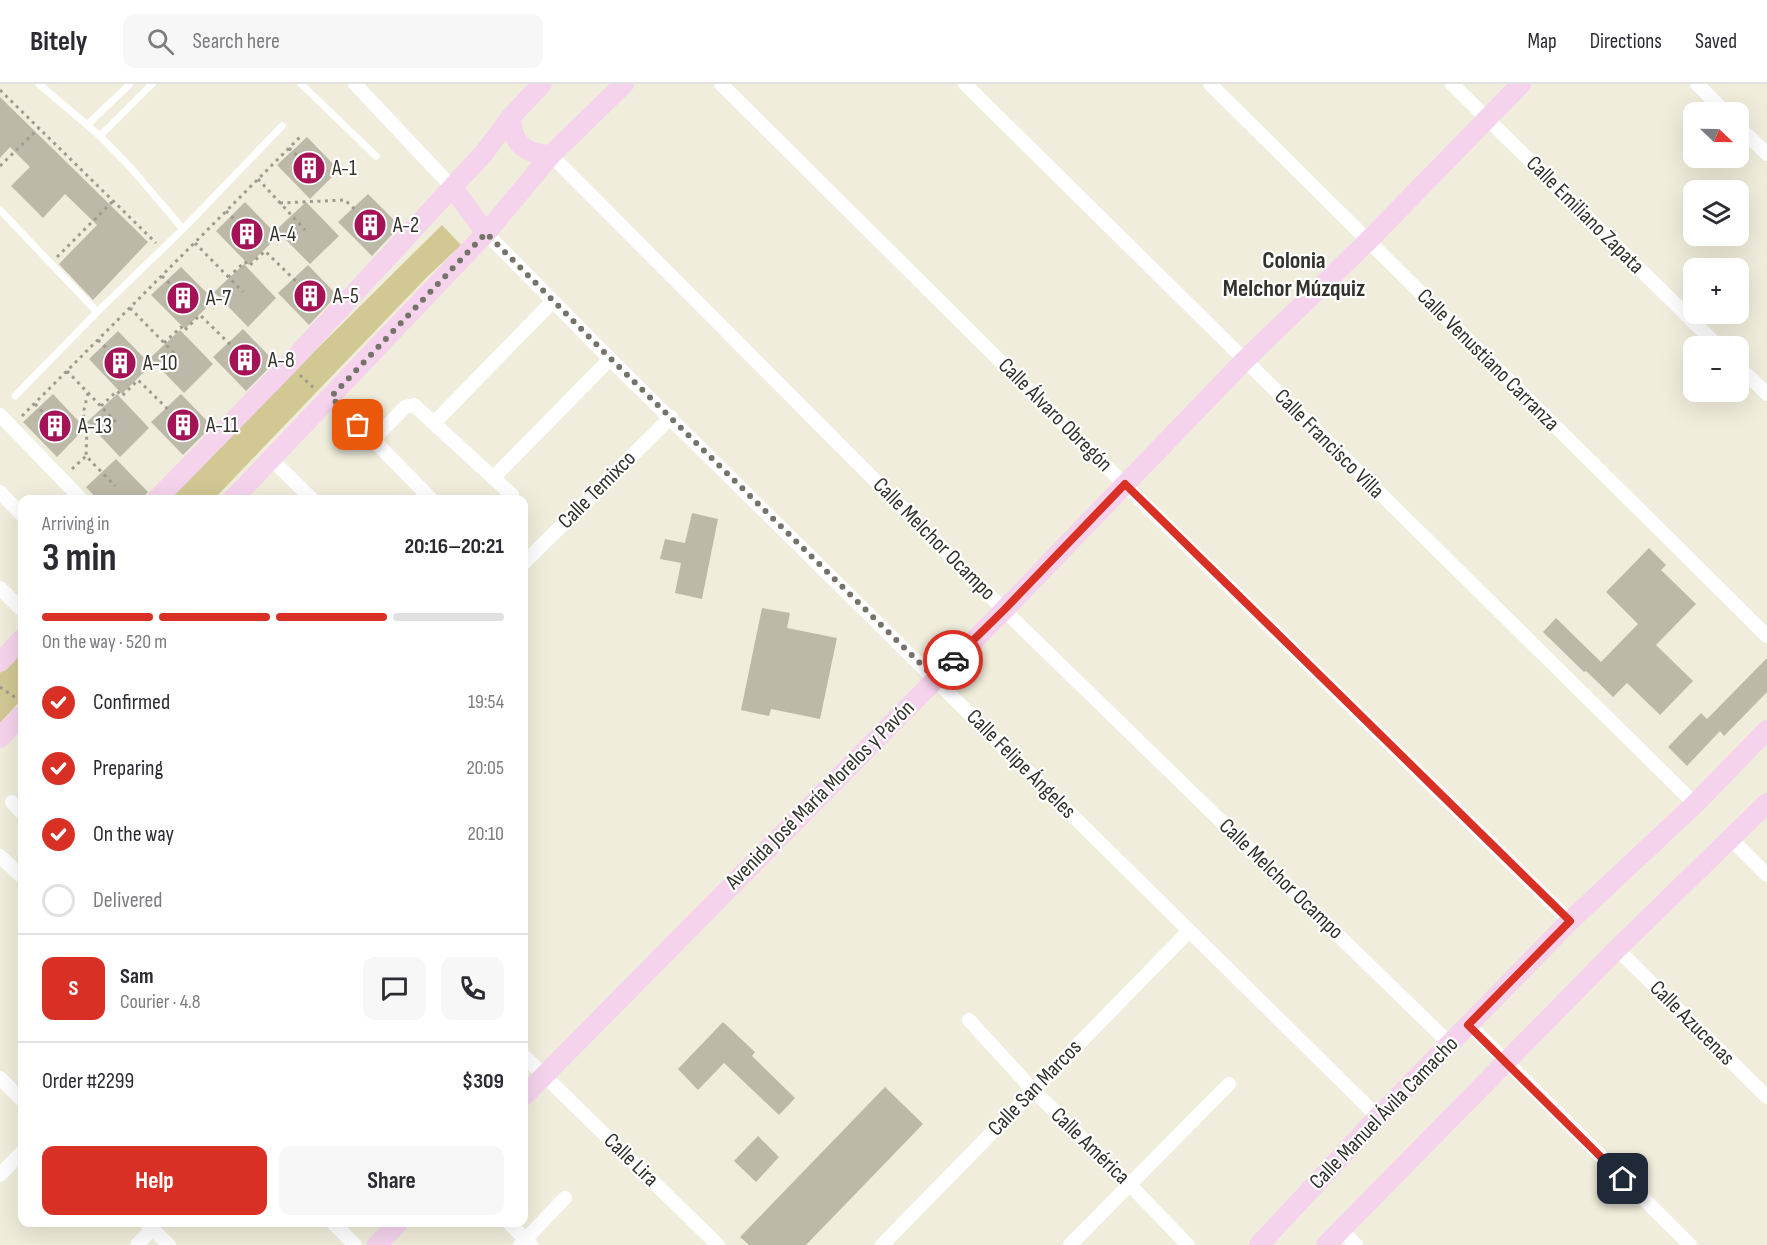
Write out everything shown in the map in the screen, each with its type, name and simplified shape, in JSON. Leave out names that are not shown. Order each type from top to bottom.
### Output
[{"type":"street","points":[[355,84],[453,188],[486,233]]},
{"type":"street","points":[[161,495],[289,364],[453,188],[484,153],[511,117],[542,84]]},
{"type":"street","points":[[237,495],[486,233],[551,155],[624,84]]},
{"type":"street","name":"Calle Álvaro Obregón","points":[[721,84],[1570,921]]},
{"type":"street","name":"Calle Francisco Villa","points":[[965,84],[1695,804]]},
{"type":"street","name":"Calle Venustiano Carranza","points":[[1210,84],[1767,636]]},
{"type":"street","name":"Calle Emiliano Zapata","points":[[1452,84],[1708,336]]},
{"type":"street","name":"Avenida José María Morelos y Pavón","points":[[528,1092],[1004,610],[1244,360],[1368,241],[1521,84]]},
{"type":"street","points":[[1696,84],[1715,102]]},
{"type":"street","points":[[511,117],[514,137],[519,144],[537,154],[551,155]]},
{"type":"street","points":[[1749,137],[1767,154]]},
{"type":"street","name":"Calle Melchor Ocampo","points":[[551,155],[1004,610],[1450,1044]]},
{"type":"street","name":"Calle Felipe Ángeles","points":[[486,233],[1378,1117]]},
{"type":"street","points":[[434,423],[553,301]]},
{"type":"street","points":[[493,478],[610,358]]},
{"type":"street","points":[[1749,377],[1767,394]]},
{"type":"street","points":[[329,399],[374,440],[427,495]]},
{"type":"street","points":[[374,440],[411,404],[512,495]]},
{"type":"street","points":[[0,415],[77,495]]},
{"type":"street","name":"Calle Temixco","points":[[528,560],[671,417]]},
{"type":"street","points":[[272,459],[308,495]]},
{"type":"street","points":[[0,492],[18,511]]},
{"type":"street","points":[[0,588],[18,606]]},
{"type":"street","points":[[0,662],[18,643]]},
{"type":"street","points":[[0,738],[18,719]]},
{"type":"street","name":"Calle Manuel Ávila Camacho","points":[[1259,1245],[1378,1117],[1570,921],[1695,804],[1767,730]]},
{"type":"street","points":[[12,802],[18,809]]},
{"type":"street","points":[[1326,1245],[1617,949],[1767,803]]},
{"type":"street","points":[[1731,839],[1767,875]]},
{"type":"street","points":[[0,856],[18,874]]},
{"type":"street","name":"Calle San Marcos","points":[[882,1245],[1189,931]]},
{"type":"street","name":"Calle Azucenas","points":[[1617,949],[1767,1097]]},
{"type":"street","name":"Calle América","points":[[969,1020],[1033,1090],[1188,1245]]},
{"type":"street","points":[[1468,1025],[1690,1245]]},
{"type":"street","name":"Calle Lira","points":[[528,1060],[718,1245]]},
{"type":"street","points":[[0,1077],[18,1089]]},
{"type":"street","points":[[1070,1245],[1229,1084]]},
{"type":"street","points":[[0,1175],[18,1156]]},
{"type":"street","points":[[512,1227],[525,1243],[565,1198]]},
{"type":"street","points":[[137,1245],[147,1227]]},
{"type":"street","points":[[149,1227],[169,1245]]},
{"type":"street","points":[[337,1227],[355,1245]]},
{"type":"street","points":[[377,1245],[394,1227]]},
{"type":"street","points":[[1341,1230],[1356,1245]]},
{"type":"lane","points":[[39,84],[100,136],[131,168],[183,229]]},
{"type":"lane","points":[[88,124],[130,84]]},
{"type":"lane","points":[[100,136],[152,84]]},
{"type":"lane","points":[[301,84],[376,156]]},
{"type":"lane","points":[[15,396],[183,229],[282,126]]},
{"type":"lane","points":[[0,210],[97,312]]},
{"type":"path","points":[[0,90],[157,244]]},
{"type":"path","points":[[0,166],[39,128]]},
{"type":"path","points":[[20,419],[300,137]]},
{"type":"path","points":[[289,148],[306,164]]},
{"type":"path","points":[[258,179],[305,230]]},
{"type":"path","points":[[280,203],[345,200],[367,221]]},
{"type":"path","points":[[56,258],[113,201]]},
{"type":"path","points":[[226,211],[244,230]]},
{"type":"path","points":[[195,243],[243,292]]},
{"type":"path","points":[[228,277],[244,262],[249,266],[265,252],[307,292]]},
{"type":"path","points":[[162,276],[180,294]]},
{"type":"path","points":[[130,308],[179,358]]},
{"type":"path","points":[[164,343],[180,327],[184,331],[200,315],[242,357]]},
{"type":"path","points":[[98,340],[118,359]]},
{"type":"path","points":[[289,364],[329,399]]},
{"type":"path","points":[[67,371],[116,422]]},
{"type":"path","points":[[101,406],[117,391],[122,396],[138,380],[180,421]]},
{"type":"path","points":[[62,478],[86,456],[87,427],[83,414],[88,393]]},
{"type":"path","points":[[35,404],[52,422]]},
{"type":"path","points":[[86,456],[115,486]]},
{"type":"path","points":[[0,687],[18,700]]},
{"type":"shaded area","points":[[442,225],[461,245],[426,278],[218,495],[173,495],[233,432]]},
{"type":"shaded area","points":[[18,654],[18,703],[0,723],[0,673]]},
{"type":"building","points":[[0,97],[148,242],[93,300],[59,264],[97,225],[65,194],[43,218],[11,186],[30,167],[10,147],[0,158]]},
{"type":"building","name":"A-1","points":[[307,137],[339,170],[310,199],[277,165]]},
{"type":"building","name":"A-2","points":[[368,194],[400,226],[372,256],[338,222]]},
{"type":"building","name":"A-4","points":[[245,202],[278,236],[249,265],[216,231]]},
{"type":"building","points":[[306,202],[339,236],[310,264],[276,230]]},
{"type":"building","points":[[244,264],[276,298],[248,327],[214,292]]},
{"type":"building","name":"A-5","points":[[308,265],[337,295],[309,325],[278,293]]},
{"type":"building","name":"A-7","points":[[181,267],[214,300],[185,329],[151,295]]},
{"type":"building","name":"A-8","points":[[243,329],[275,362],[246,391],[213,357]]},
{"type":"building","points":[[180,330],[213,364],[184,393],[150,358]]},
{"type":"building","name":"A-10","points":[[118,331],[151,365],[122,394],[89,359]]},
{"type":"building","name":"A-13","points":[[53,394],[85,428],[57,457],[23,422]]},
{"type":"building","points":[[117,394],[149,428],[120,457],[87,422]]},
{"type":"building","name":"A-11","points":[[181,394],[212,426],[183,455],[151,422]]},
{"type":"building","points":[[116,459],[148,492],[145,495],[93,495],[86,487]]},
{"type":"building","points":[[692,513],[718,519],[702,599],[675,593],[681,563],[660,559],[665,539],[685,543]]},
{"type":"building","points":[[1649,548],[1666,565],[1661,570],[1696,604],[1656,645],[1693,681],[1660,715],[1627,683],[1613,697],[1543,632],[1556,618],[1601,662],[1638,624],[1606,592]]},
{"type":"building","points":[[762,608],[790,613],[787,628],[837,638],[820,719],[771,709],[769,716],[741,710]]},
{"type":"building","points":[[1767,658],[1767,692],[1724,736],[1720,731],[1687,766],[1668,747],[1701,713],[1707,719]]},
{"type":"building","points":[[723,1022],[755,1052],[752,1056],[795,1098],[779,1115],[724,1063],[698,1090],[678,1069]]},
{"type":"building","points":[[885,1087],[923,1124],[806,1245],[749,1245],[740,1237]]},
{"type":"building","points":[[758,1136],[779,1157],[756,1182],[734,1161]]},
{"type":"way so far","points":[[358,425],[331,397],[486,233],[935,678],[953,660]]},
{"type":"place","name":"A-1","points":[[309,168]]},
{"type":"place","name":"A-2","points":[[370,225]]},
{"type":"place","name":"A-4","points":[[247,234]]},
{"type":"place","name":"A-5","points":[[310,296]]},
{"type":"place","name":"A-7","points":[[183,298]]},
{"type":"place","name":"A-8","points":[[245,360]]},
{"type":"place","name":"A-10","points":[[120,363]]},
{"type":"place","name":"A-11","points":[[183,425]]},
{"type":"place","name":"A-13","points":[[55,426]]},
{"type":"district","name":"Colonia Melchor Múzquiz","points":[[1294,274]]},
{"type":"route","points":[[953,660],[1125,484],[1570,921],[1468,1025],[1623,1179]]}]
